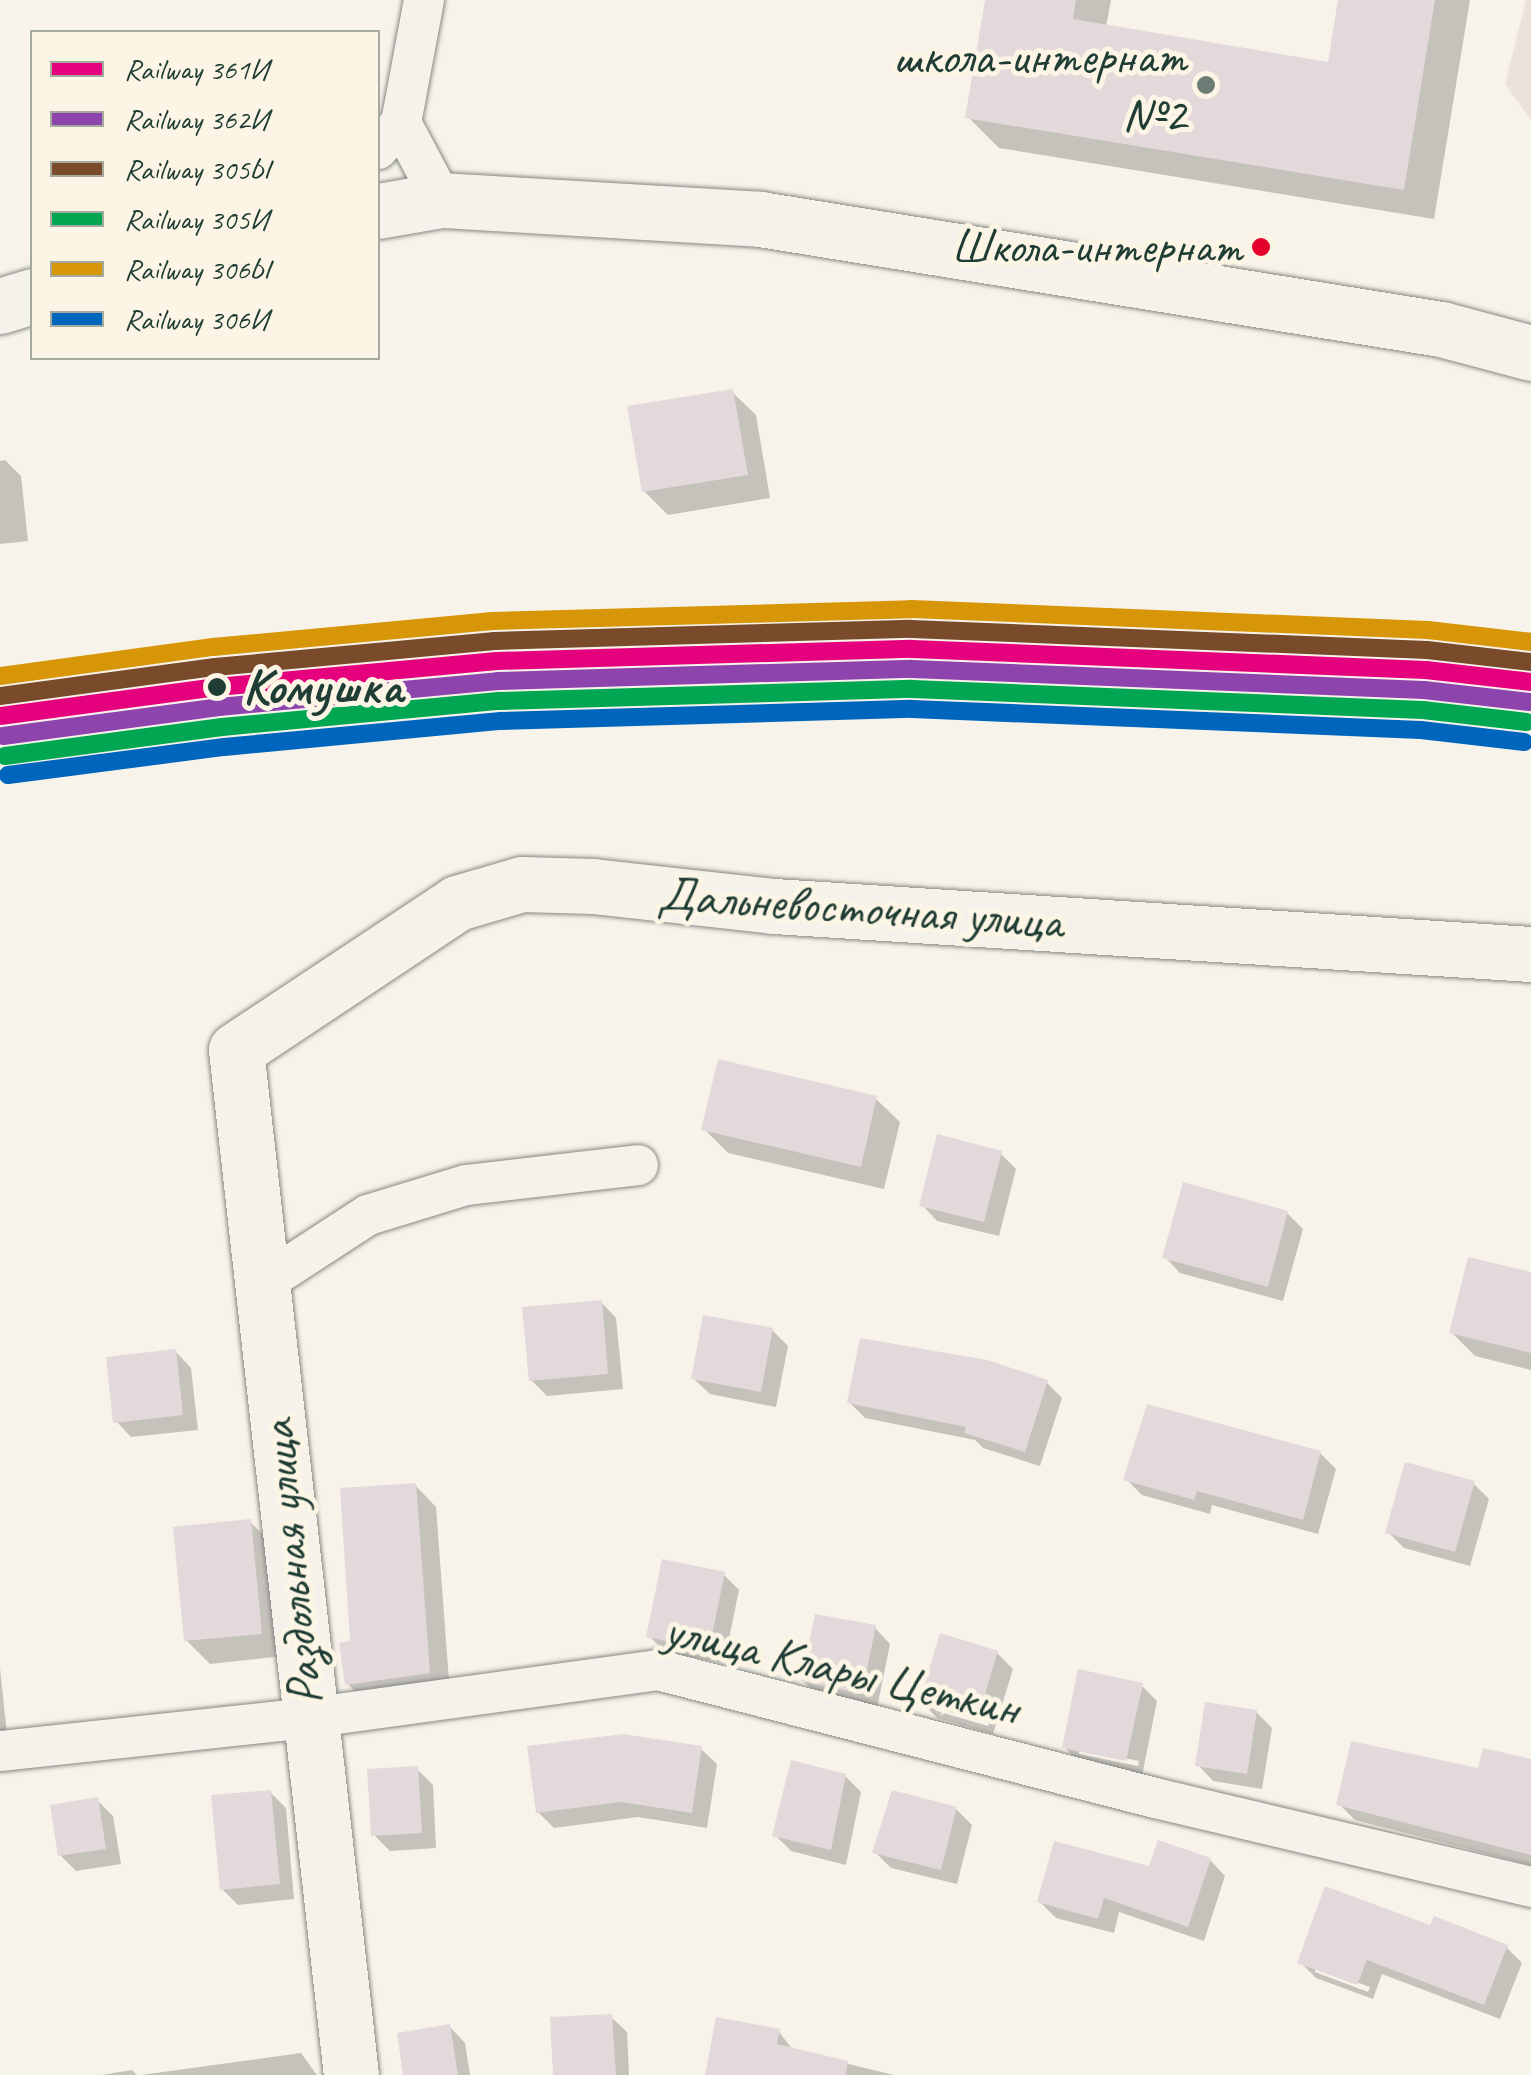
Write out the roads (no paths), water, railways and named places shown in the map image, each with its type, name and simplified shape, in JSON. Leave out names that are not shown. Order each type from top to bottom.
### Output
[{"type":"street","points":[[424,0],[389,136],[442,200]]},
{"type":"street","points":[[380,211],[442,200],[760,219],[1441,329],[1531,353]]},
{"type":"street","points":[[0,306],[30,297]]},
{"type":"street","name":"Дальневосточная улица","points":[[236,1050],[458,902],[522,884],[593,886],[774,906],[1531,954]]},
{"type":"street","name":"Раздольная улица","points":[[236,1050],[351,2075]]},
{"type":"street","points":[[262,1284],[368,1215],[466,1185],[638,1165]]},
{"type":"street","name":"улица Клары Цеткин","points":[[0,1751],[308,1718],[658,1670],[1155,1798],[1531,1887]]},
{"type":"rail line","name":"306Ы","points":[[0,676],[213,647],[493,621],[911,609],[1428,630],[1531,642]]},
{"type":"rail line","name":"305Ы","points":[[0,696],[215,667],[495,641],[911,629],[1427,650],[1531,662]]},
{"type":"rail line","name":"361И","points":[[0,716],[217,687],[497,661],[912,649],[1426,670],[1531,682]]},
{"type":"rail line","name":"362И","points":[[3,736],[219,707],[498,681],[912,669],[1424,690],[1529,702]]},
{"type":"rail line","name":"305И","points":[[5,756],[222,727],[499,701],[912,689],[1423,710],[1526,722]]},
{"type":"rail line","name":"306И","points":[[8,775],[224,747],[501,721],[912,709],[1421,730],[1524,742]]},
{"type":"place","name":"школа-интернат №2","points":[[1206,85]]},
{"type":"place","name":"Школа-интернат","points":[[1261,247]]},
{"type":"place","name":"Комушка","points":[[217,687]]}]
